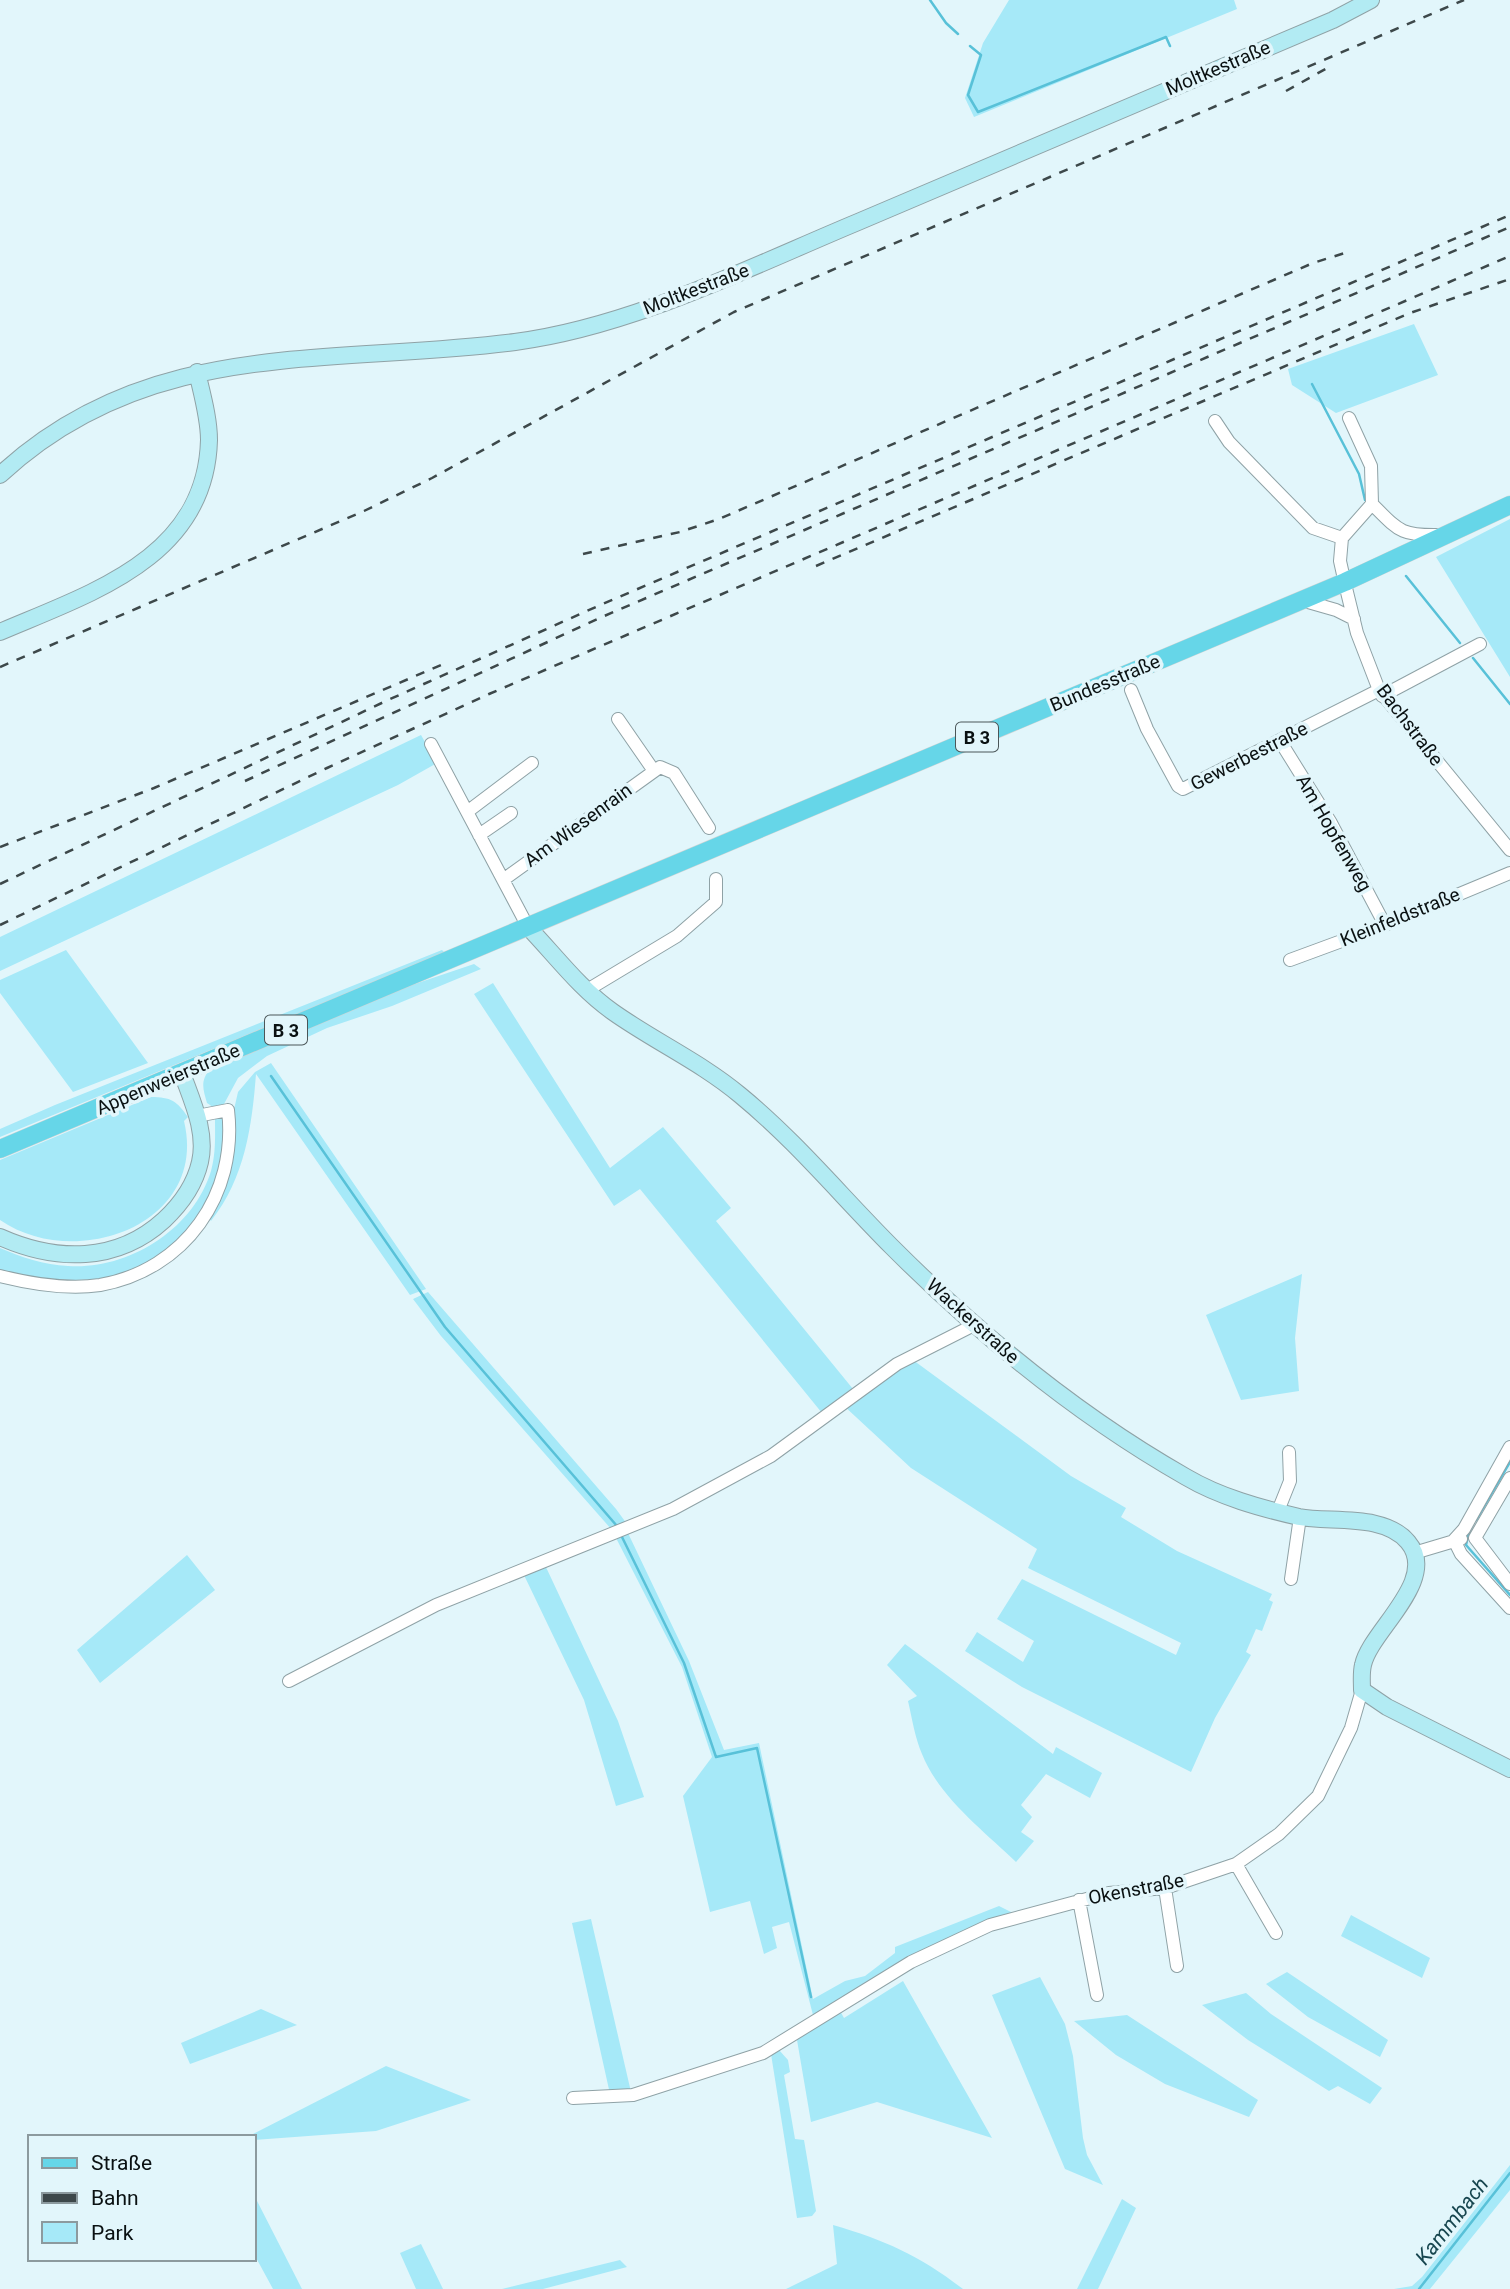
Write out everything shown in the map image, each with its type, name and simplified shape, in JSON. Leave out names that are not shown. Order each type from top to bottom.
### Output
[{"type":"main road","name":"Bundesstraße","points":[[528,927],[1345,582],[1510,505]]},
{"type":"main road","name":"Appenweierstraße","points":[[0,1149],[528,927]]},
{"type":"street","name":"Moltkestraße","points":[[0,475],[52,434],[116,399],[197,372],[287,358],[516,342],[599,327],[759,264],[1333,20],[1371,0]]},
{"type":"street","points":[[0,632],[137,569],[175,536],[196,501],[207,460],[206,410],[197,372]]},
{"type":"street","points":[[1349,418],[1371,466],[1372,504],[1396,529],[1411,536],[1443,535]]},
{"type":"street","points":[[1214,421],[1229,442],[1313,528],[1342,538],[1372,504]]},
{"type":"street","name":"Bachstraße","points":[[1342,538],[1340,561],[1354,619],[1380,693],[1510,850]]},
{"type":"street","points":[[1300,600],[1336,610],[1354,619]]},
{"type":"street","points":[[1380,693],[1480,644]]},
{"type":"street","name":"Gewerbestraße","points":[[1131,690],[1147,729],[1178,786],[1183,789],[1380,693]]},
{"type":"street","points":[[618,719],[654,771],[660,767],[674,773],[709,828]]},
{"type":"street","name":"Am Hopfenweg","points":[[1280,741],[1331,823],[1385,925]]},
{"type":"street","name":"Wackerstraße","points":[[430,744],[528,927],[556,959],[609,1010],[739,1094],[816,1164],[891,1246],[994,1345],[1092,1416],[1186,1477],[1228,1497],[1300,1517],[1368,1523],[1396,1532],[1414,1553]]},
{"type":"street","points":[[467,812],[532,763]]},
{"type":"street","name":"Am Wiesenrain","points":[[503,880],[654,771]]},
{"type":"street","points":[[479,835],[511,813]]},
{"type":"street","name":"Kleinfeldstraße","points":[[1290,960],[1385,925],[1510,873]]},
{"type":"street","points":[[589,989],[697,921],[716,902],[716,879]]},
{"type":"street","points":[[0,1237],[23,1247],[60,1254],[87,1255],[114,1250],[137,1241],[177,1208],[191,1186],[201,1161],[202,1140],[182,1073]]},
{"type":"street","points":[[0,1276],[61,1287],[99,1285],[130,1277],[169,1255],[186,1241],[209,1211],[228,1157],[229,1110],[197,1116]]},
{"type":"street","points":[[289,1681],[436,1605],[673,1509],[771,1456],[897,1364],[974,1325]]},
{"type":"street","points":[[1510,1447],[1457,1540],[1461,1554],[1510,1608]]},
{"type":"street","points":[[1278,1511],[1290,1481],[1289,1452]]},
{"type":"street","points":[[1475,1538],[1510,1478]]},
{"type":"street","points":[[1291,1579],[1300,1517]]},
{"type":"street","points":[[1414,1553],[1457,1540],[1475,1538]]},
{"type":"street","points":[[1475,1538],[1510,1584]]},
{"type":"street","name":"Okenstraße","points":[[573,2098],[633,2095],[763,2053],[911,1962],[990,1926],[1110,1893],[1166,1888],[1236,1864],[1279,1834],[1318,1796],[1351,1728],[1362,1690],[1363,1663],[1403,1600],[1415,1573],[1414,1553]]},
{"type":"street","points":[[1362,1690],[1387,1707],[1510,1769]]},
{"type":"street","points":[[1236,1864],[1276,1933]]},
{"type":"street","points":[[1166,1888],[1177,1966]]},
{"type":"street","points":[[1079,1900],[1097,1995]]},
{"type":"green space","points":[[1009,0],[1234,0],[1237,9],[974,117],[965,98],[983,43]]},
{"type":"green space","points":[[1414,324],[1438,375],[1336,413],[1292,385],[1288,369]]},
{"type":"green space","points":[[1510,519],[1510,677],[1436,557]]},
{"type":"green space","points":[[421,735],[437,763],[398,785],[0,971],[0,937]]},
{"type":"green space","points":[[66,950],[148,1063],[73,1092],[0,993],[0,980]]},
{"type":"green space","points":[[442,950],[445,953],[0,1137],[0,1129],[55,1105]]},
{"type":"green space","points":[[474,964],[481,969],[392,1006],[327,1028],[267,1056],[238,1078],[224,1104],[213,1107],[207,1103],[203,1085],[210,1069],[391,992]]},
{"type":"green space","points":[[493,983],[610,1168],[663,1127],[731,1208],[716,1221],[853,1389],[822,1413],[640,1189],[614,1206],[474,994]]},
{"type":"green space","points":[[271,1063],[426,1289],[410,1295],[256,1074],[245,1151],[232,1187],[211,1221],[209,1218],[238,1092],[255,1072]]},
{"type":"green space","points":[[151,1097],[173,1101],[188,1117],[184,1121],[186,1157],[176,1188],[157,1212],[130,1229],[98,1239],[64,1241],[30,1235],[0,1220],[0,1160]]},
{"type":"green space","points":[[215,1117],[221,1117],[225,1121],[221,1164],[216,1181],[184,1234],[163,1254],[140,1267],[114,1276],[87,1280],[30,1276],[0,1270],[0,1248],[50,1264],[68,1266],[113,1261],[155,1242],[174,1228],[190,1211],[202,1192],[213,1164]]},
{"type":"green space","points":[[1302,1274],[1295,1338],[1299,1391],[1241,1400],[1206,1315]]},
{"type":"green space","points":[[428,1292],[627,1524],[612,1530],[441,1336],[413,1299]]},
{"type":"green space","points":[[913,1360],[1071,1476],[1126,1508],[1121,1517],[1177,1551],[1272,1594],[1269,1600],[1273,1602],[1262,1631],[1256,1629],[1246,1652],[1251,1655],[1215,1718],[1191,1772],[1022,1687],[965,1651],[977,1632],[1023,1662],[1034,1641],[997,1619],[1022,1579],[1176,1655],[1181,1643],[1028,1568],[1037,1549],[911,1468],[843,1405]]},
{"type":"green space","points":[[627,1531],[689,1661],[724,1750],[759,1743],[813,1999],[845,1981],[865,1976],[895,1953],[895,1947],[999,1906],[1013,1913],[912,1955],[813,2015],[789,1922],[772,1927],[777,1948],[764,1954],[750,1901],[710,1912],[683,1796],[712,1757],[682,1667],[615,1536]]},
{"type":"green space","points":[[187,1555],[215,1590],[100,1683],[77,1650]]},
{"type":"green space","points":[[545,1565],[618,1721],[644,1797],[616,1806],[584,1700],[523,1573]]},
{"type":"green space","points":[[905,1644],[1053,1754],[1056,1747],[1102,1773],[1090,1798],[1046,1774],[1021,1805],[1032,1817],[1021,1832],[1034,1841],[1016,1862],[963,1812],[939,1785],[930,1770],[917,1741],[908,1701],[917,1696],[887,1665]]},
{"type":"green space","points":[[1351,1915],[1430,1958],[1422,1978],[1341,1936]]},
{"type":"green space","points":[[591,1919],[631,2092],[610,2094],[572,1923]]},
{"type":"green space","points":[[1287,1972],[1388,2040],[1380,2057],[1308,2017],[1266,1984]]},
{"type":"green space","points":[[1040,1977],[1065,2024],[1073,2056],[1087,2155],[1103,2185],[1065,2169],[992,1995]]},
{"type":"green space","points":[[903,1981],[992,2138],[877,2102],[811,2122],[797,2040],[840,2011],[844,2018]]},
{"type":"green space","points":[[1246,1993],[1271,2014],[1382,2088],[1370,2104],[1338,2086],[1329,2091],[1248,2040],[1202,2005]]},
{"type":"green space","points":[[261,2009],[297,2025],[190,2064],[181,2043]]},
{"type":"green space","points":[[1127,2015],[1258,2100],[1249,2117],[1165,2084],[1116,2055],[1074,2021]]},
{"type":"green space","points":[[779,2050],[788,2060],[790,2072],[784,2075],[795,2139],[804,2140],[816,2211],[812,2216],[797,2218],[771,2054]]},
{"type":"green space","points":[[386,2066],[471,2100],[376,2131],[256,2140],[256,2135],[251,2135]]},
{"type":"green space","points":[[1510,2165],[1510,2190],[1430,2289],[1394,2289],[1412,2286],[1422,2277]]},
{"type":"green space","points":[[256,2199],[302,2289],[273,2289],[256,2258]]},
{"type":"green space","points":[[1122,2199],[1136,2208],[1098,2289],[1077,2289]]},
{"type":"green space","points":[[833,2225],[901,2250],[932,2267],[963,2289],[786,2289],[837,2264]]},
{"type":"green space","points":[[421,2244],[443,2289],[416,2289],[400,2253]]},
{"type":"green space","points":[[620,2260],[627,2267],[543,2289],[502,2289]]},
{"type":"waterway","points":[[930,0],[946,23],[958,34]]},
{"type":"waterway","points":[[970,46],[981,55],[968,95],[978,112],[1166,37],[1170,46]]},
{"type":"waterway","name":"Kammbach","points":[[1312,384],[1359,474],[1365,500]]},
{"type":"waterway","name":"Kammbach","points":[[1406,576],[1460,643]]},
{"type":"waterway","name":"Kammbach","points":[[1473,658],[1510,704]]},
{"type":"waterway","points":[[271,1076],[445,1327],[617,1526]]},
{"type":"waterway","name":"Kammbach","points":[[1476,1520],[1510,1462]]},
{"type":"waterway","name":"Kammbach","points":[[1469,1532],[1466,1545],[1510,1595]]},
{"type":"waterway","points":[[621,1535],[684,1663],[716,1757],[757,1748],[811,1997]]},
{"type":"waterway","name":"Kammbach","points":[[1419,2289],[1510,2173]]},
{"type":"railway","points":[[0,667],[364,511],[432,478],[734,312],[1464,0]]},
{"type":"railway","points":[[1286,91],[1329,67]]},
{"type":"railway","points":[[0,884],[388,700],[598,606],[1510,215]]},
{"type":"railway","points":[[245,781],[602,617],[1510,227]]},
{"type":"railway","points":[[583,554],[680,532],[719,519],[1313,263],[1351,251]]},
{"type":"railway","points":[[0,925],[327,768],[489,694],[1510,256]]},
{"type":"railway","points":[[816,566],[1410,313],[1510,279]]},
{"type":"railway","points":[[0,847],[154,788],[448,662]]}]
